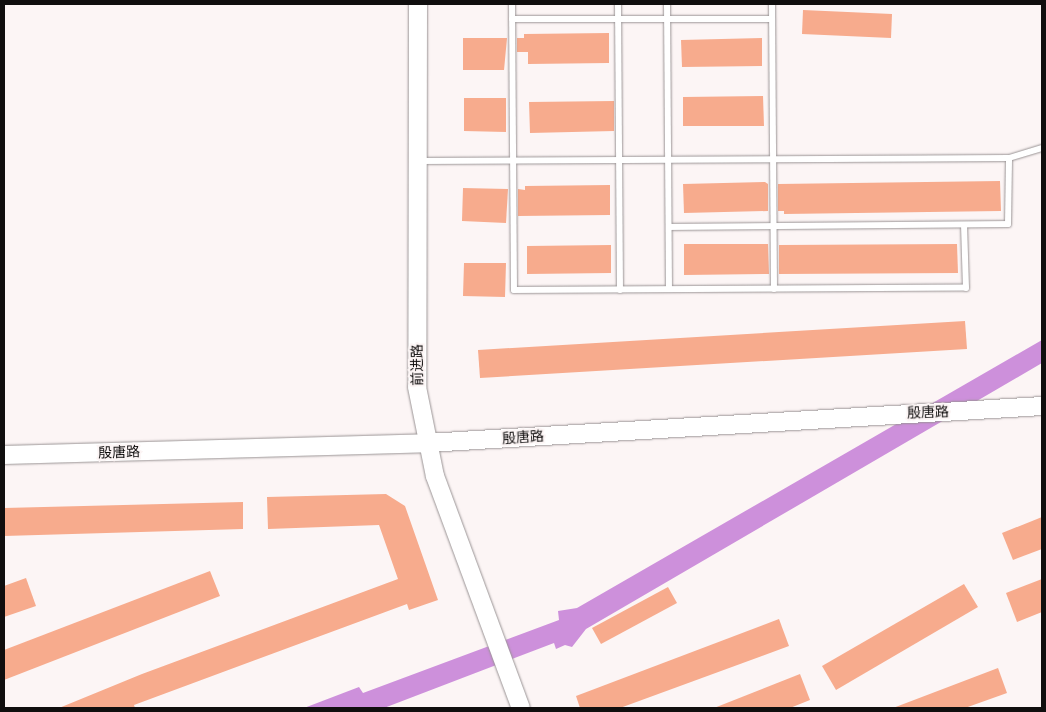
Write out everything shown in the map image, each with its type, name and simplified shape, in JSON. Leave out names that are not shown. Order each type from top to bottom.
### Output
[{"type":"street","name":"前进路","points":[[418,4],[416,161],[417,387],[435,476],[487,621],[521,708]]},
{"type":"street","name":"殷唐路","points":[[4,455],[427,443],[1042,406]]},
{"type":"lane","points":[[512,4],[514,290],[966,288],[964,225]]},
{"type":"lane","points":[[618,4],[620,290]]},
{"type":"lane","points":[[667,4],[668,289]]},
{"type":"lane","points":[[772,4],[774,288]]},
{"type":"lane","points":[[512,20],[772,19]]},
{"type":"lane","points":[[416,161],[1009,158],[1042,148]]},
{"type":"lane","points":[[669,227],[1008,224],[1009,158]]},
{"type":"shaded area","points":[[1042,340],[1042,363],[586,629],[572,647],[565,645],[556,649],[554,643],[384,708],[304,708],[359,687],[363,693],[559,620],[558,611],[577,608]]},
{"type":"building","points":[[803,10],[892,14],[891,38],[802,34]]},
{"type":"building","points":[[609,33],[609,63],[528,64],[528,52],[517,52],[517,38],[524,38],[524,34]]},
{"type":"building","points":[[463,38],[507,38],[504,70],[463,70]]},
{"type":"building","points":[[762,38],[762,66],[682,67],[681,40]]},
{"type":"building","points":[[763,96],[764,126],[683,126],[683,97]]},
{"type":"building","points":[[464,98],[506,98],[506,132],[464,131]]},
{"type":"building","points":[[614,101],[614,131],[530,133],[529,102]]},
{"type":"building","points":[[1000,181],[1001,211],[784,214],[784,211],[778,211],[778,184]]},
{"type":"building","points":[[765,182],[768,184],[768,211],[684,213],[683,184]]},
{"type":"building","points":[[610,185],[610,215],[518,216],[518,189],[525,190],[525,186]]},
{"type":"building","points":[[463,188],[508,189],[506,223],[462,221]]},
{"type":"building","points":[[684,244],[768,244],[769,274],[684,275]]},
{"type":"building","points":[[957,244],[958,273],[779,274],[779,245]]},
{"type":"building","points":[[611,245],[611,273],[527,274],[527,246]]},
{"type":"building","points":[[464,263],[506,263],[505,297],[463,296]]},
{"type":"building","points":[[965,321],[967,349],[480,378],[478,350]]},
{"type":"building","points":[[386,494],[405,506],[438,600],[409,610],[407,604],[134,705],[135,708],[59,708],[142,674],[398,579],[379,525],[268,529],[267,497]]},
{"type":"building","points":[[243,502],[243,529],[4,536],[4,508]]},
{"type":"building","points":[[1042,517],[1042,549],[1013,560],[1002,533]]},
{"type":"building","points":[[210,571],[220,596],[4,680],[4,650]]},
{"type":"building","points":[[26,578],[36,606],[4,617],[4,586]]},
{"type":"building","points":[[1042,579],[1042,612],[1017,622],[1006,593]]},
{"type":"building","points":[[964,584],[978,607],[836,690],[822,666]]},
{"type":"building","points":[[668,587],[677,603],[601,644],[592,628]]},
{"type":"building","points":[[779,619],[789,646],[620,708],[580,708],[576,696]]},
{"type":"building","points":[[998,668],[1007,693],[965,708],[893,708]]},
{"type":"building","points":[[800,674],[810,700],[790,708],[714,708]]}]
